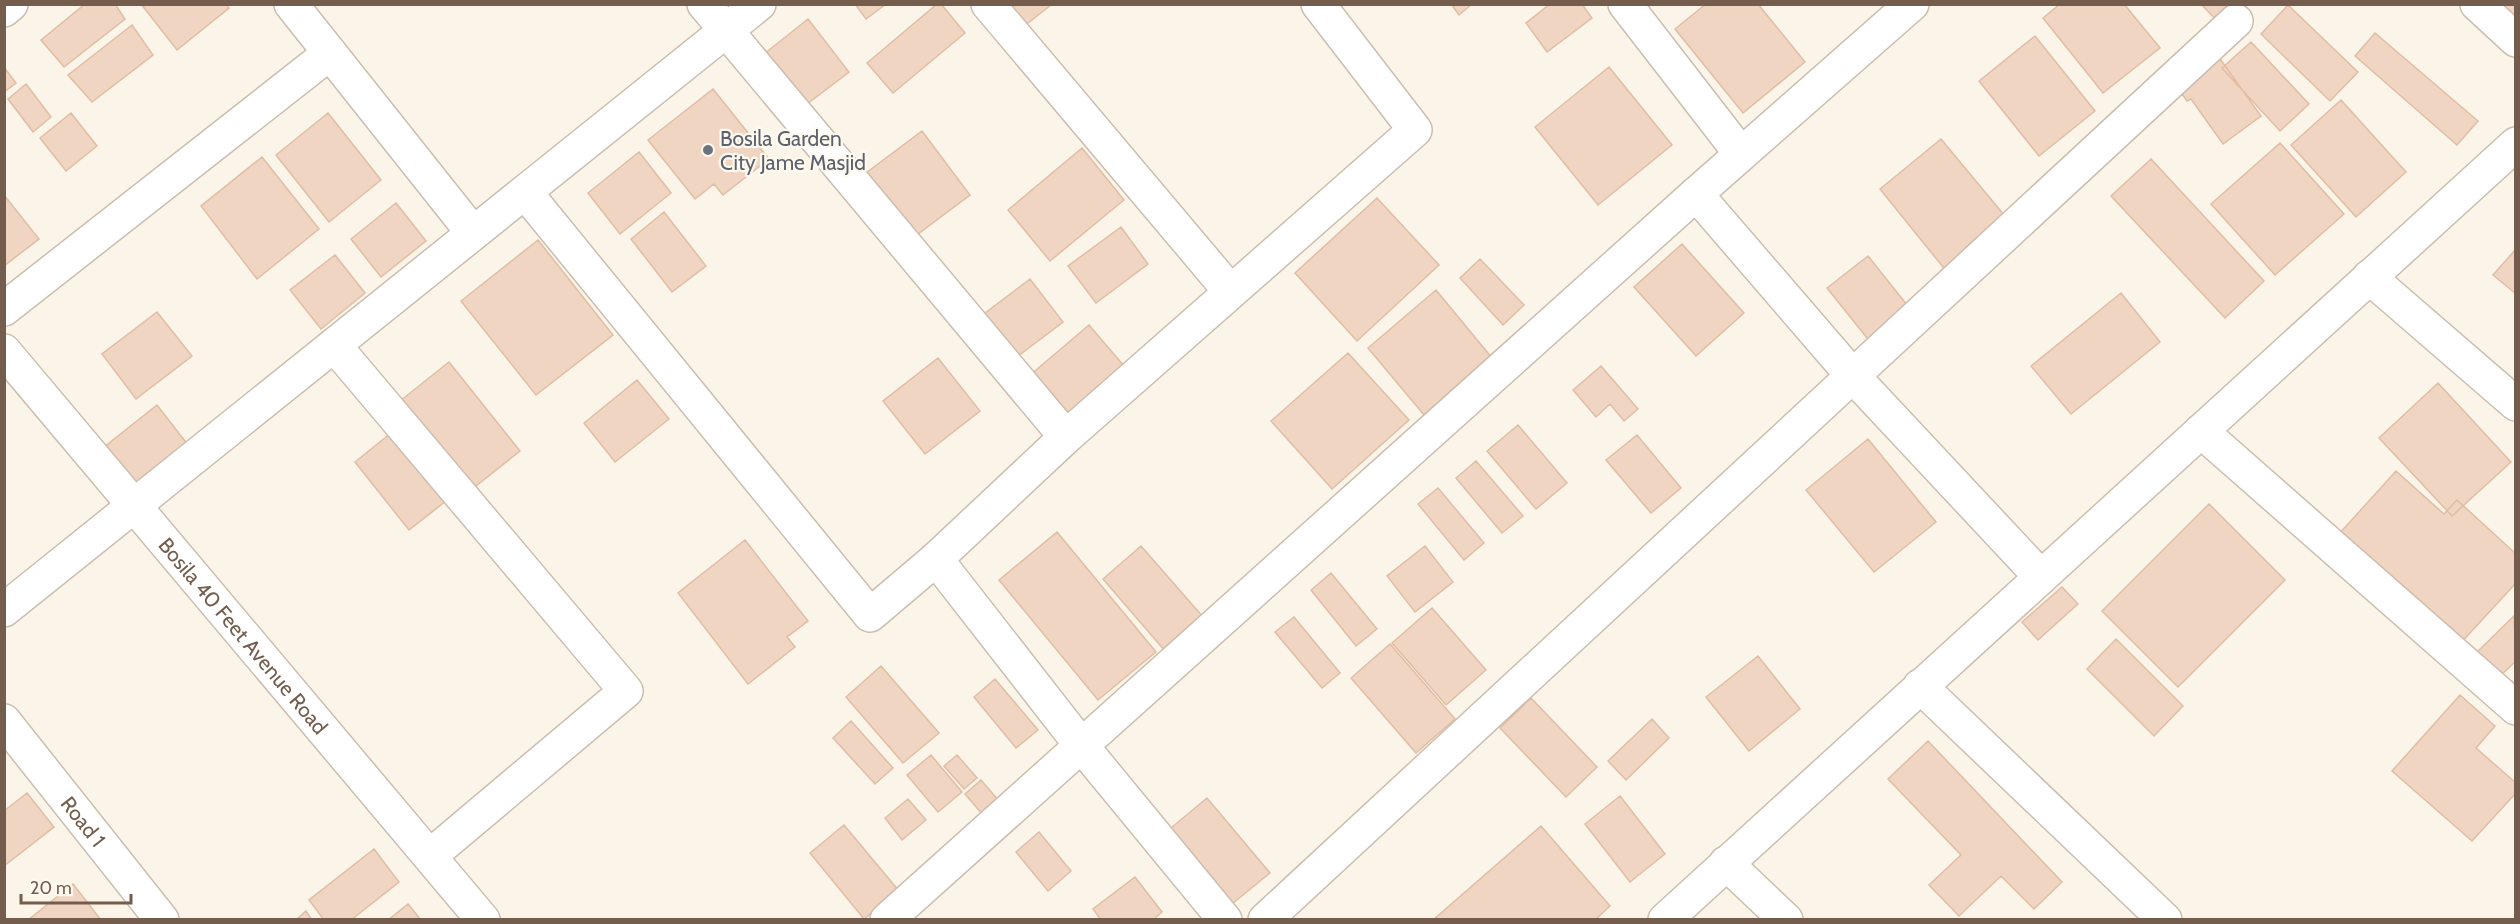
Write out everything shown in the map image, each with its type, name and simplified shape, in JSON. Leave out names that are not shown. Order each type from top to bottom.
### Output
[{"type":"street","points":[[4,10],[11,4]]},
{"type":"street","points":[[291,4],[473,233]]},
{"type":"street","points":[[704,4],[1065,437]]},
{"type":"street","points":[[4,609],[759,4]]},
{"type":"street","points":[[988,4],[1230,291]]},
{"type":"street","points":[[525,192],[870,615],[936,559],[1065,437],[1415,130],[1318,4]]},
{"type":"street","points":[[1625,4],[1742,154]]},
{"type":"street","points":[[887,920],[1696,194],[1912,4]]},
{"type":"street","points":[[2477,4],[2516,40]]},
{"type":"street","points":[[1264,920],[2236,21]]},
{"type":"street","points":[[4,309],[330,53]]},
{"type":"street","points":[[1665,920],[2516,144]]},
{"type":"street","points":[[1696,194],[1852,375],[2041,577]]},
{"type":"street","points":[[2369,277],[2516,404]]},
{"type":"street","points":[[334,345],[626,691],[430,856]]},
{"type":"street","name":"Bosila 40 Feet Avenue Road","points":[[4,351],[483,920]]},
{"type":"street","points":[[2201,431],[2516,708]]},
{"type":"street","points":[[936,559],[1081,745],[1225,920]]},
{"type":"street","points":[[1920,686],[2165,920]]},
{"type":"street","name":"Road 1","points":[[4,721],[162,920]]},
{"type":"street","points":[[1726,863],[1786,920]]},
{"type":"building","points":[[85,4],[115,4],[125,19],[64,67],[41,40]]},
{"type":"building","points":[[141,4],[226,4],[229,8],[177,50]]},
{"type":"building","points":[[855,4],[886,4],[866,19]]},
{"type":"building","points":[[937,4],[941,4],[965,33],[893,93],[867,63]]},
{"type":"building","points":[[997,4],[1052,4],[1018,31]]},
{"type":"building","points":[[1451,4],[1472,4],[1459,15]]},
{"type":"building","points":[[1550,4],[1582,4],[1592,18],[1547,52],[1526,23]]},
{"type":"building","points":[[1706,4],[1758,4],[1805,62],[1743,113],[1675,29]]},
{"type":"building","points":[[2060,4],[2124,4],[2160,48],[2103,93],[2043,18]]},
{"type":"building","points":[[2201,4],[2235,4],[2218,22]]},
{"type":"building","points":[[2497,4],[2516,4],[2516,24]]},
{"type":"building","points":[[2288,5],[2358,72],[2330,101],[2261,34]]},
{"type":"building","points":[[808,19],[849,72],[794,114],[754,62]]},
{"type":"building","points":[[132,25],[153,55],[92,102],[68,75]]},
{"type":"building","points":[[2375,33],[2478,121],[2457,145],[2355,56]]},
{"type":"building","points":[[2035,36],[2095,111],[2039,156],[1979,81]]},
{"type":"building","points":[[2251,42],[2309,104],[2280,131],[2222,68]]},
{"type":"building","points":[[2218,56],[2261,116],[2223,144],[2191,99],[2187,101],[2174,83]]},
{"type":"building","points":[[4,67],[16,83],[4,92]]},
{"type":"building","points":[[1609,67],[1672,145],[1598,205],[1535,127]]},
{"type":"building","points":[[26,84],[51,117],[33,132],[8,99]]},
{"type":"building","name":"Bosila Garden City Jame Masjid","points":[[713,89],[769,159],[723,195],[714,184],[695,199],[648,140]]},
{"type":"building","points":[[2341,100],[2406,172],[2356,217],[2291,145]]},
{"type":"building","points":[[71,113],[97,146],[66,171],[40,138]]},
{"type":"building","points":[[328,113],[381,180],[329,222],[276,155]]},
{"type":"building","points":[[922,131],[970,195],[902,246],[854,182]]},
{"type":"building","points":[[1941,139],[2009,221],[1947,272],[1880,189]]},
{"type":"building","points":[[2280,143],[2344,214],[2275,275],[2211,204]]},
{"type":"building","points":[[1082,148],[1124,200],[1050,261],[1008,210]]},
{"type":"building","points":[[639,152],[671,193],[620,234],[588,193]]},
{"type":"building","points":[[262,157],[319,229],[257,279],[201,206]]},
{"type":"building","points":[[2151,159],[2264,281],[2225,318],[2111,196]]},
{"type":"building","points":[[4,195],[39,239],[4,266]]},
{"type":"building","points":[[1377,198],[1439,265],[1357,341],[1295,273]]},
{"type":"building","points":[[396,203],[426,241],[381,277],[351,239]]},
{"type":"building","points":[[664,212],[706,266],[672,292],[631,239]]},
{"type":"building","points":[[1121,227],[1148,264],[1096,303],[1068,266]]},
{"type":"building","points":[[538,240],[613,335],[536,395],[461,301]]},
{"type":"building","points":[[1682,244],[1744,313],[1696,356],[1634,287]]},
{"type":"building","points":[[2516,249],[2516,294],[2493,275]]},
{"type":"building","points":[[335,255],[365,293],[321,329],[290,290]]},
{"type":"building","points":[[1868,256],[1911,310],[1871,343],[1827,288]]},
{"type":"building","points":[[1480,259],[1524,305],[1503,325],[1460,278]]},
{"type":"building","points":[[1030,279],[1063,322],[1001,369],[968,326]]},
{"type":"building","points":[[1436,290],[1492,358],[1424,415],[1368,348]]},
{"type":"building","points":[[2121,293],[2160,342],[2071,414],[2031,366]]},
{"type":"building","points":[[157,312],[192,356],[136,399],[102,354]]},
{"type":"building","points":[[1089,325],[1124,366],[1064,417],[1029,376]]},
{"type":"building","points":[[1348,353],[1409,420],[1332,489],[1271,421]]},
{"type":"building","points":[[938,358],[980,411],[925,454],[883,401]]},
{"type":"building","points":[[449,362],[520,451],[471,490],[400,401]]},
{"type":"building","points":[[1601,366],[1638,409],[1624,421],[1610,404],[1596,417],[1573,390]]},
{"type":"building","points":[[637,380],[669,419],[615,462],[584,423]]},
{"type":"building","points":[[2438,383],[2511,462],[2452,516],[2379,438]]},
{"type":"building","points":[[157,405],[192,450],[137,493],[103,448]]},
{"type":"building","points":[[1518,425],[1567,483],[1536,509],[1487,451]]},
{"type":"building","points":[[391,433],[446,501],[409,530],[355,462]]},
{"type":"building","points":[[1637,435],[1681,488],[1651,513],[1606,460]]},
{"type":"building","points":[[1868,439],[1936,522],[1874,572],[1806,490]]},
{"type":"building","points":[[1476,461],[1523,516],[1502,533],[1456,478]]},
{"type":"building","points":[[2396,471],[2444,514],[2457,500],[2516,554],[2516,583],[2459,645],[2339,534]]},
{"type":"building","points":[[1438,488],[1484,543],[1464,560],[1418,504]]},
{"type":"building","points":[[2209,504],[2285,580],[2178,687],[2102,611]]},
{"type":"building","points":[[1057,532],[1156,652],[1098,700],[999,580]]},
{"type":"building","points":[[745,540],[808,621],[787,637],[795,647],[748,684],[678,593]]},
{"type":"building","points":[[1141,546],[1203,617],[1165,651],[1103,579]]},
{"type":"building","points":[[1425,546],[1453,582],[1415,612],[1387,576]]},
{"type":"building","points":[[1331,573],[1377,629],[1356,646],[1311,590]]},
{"type":"building","points":[[2062,587],[2078,604],[2038,640],[2022,622]]},
{"type":"building","points":[[1432,608],[1486,670],[1446,705],[1392,643]]},
{"type":"building","points":[[2514,616],[2516,661],[2496,680],[2473,656]]},
{"type":"building","points":[[1294,617],[1340,673],[1322,688],[1275,632]]},
{"type":"building","points":[[2116,639],[2183,706],[2154,736],[2087,669]]},
{"type":"building","points":[[1390,644],[1455,719],[1416,753],[1351,678]]},
{"type":"building","points":[[1758,656],[1800,709],[1749,751],[1706,697]]},
{"type":"building","points":[[881,666],[939,733],[903,763],[846,697]]},
{"type":"building","points":[[995,679],[1038,730],[1016,748],[974,697]]},
{"type":"building","points":[[2460,695],[2495,726],[2476,748],[2516,783],[2516,793],[2472,841],[2392,771]]},
{"type":"building","points":[[1531,698],[1597,767],[1566,797],[1500,728]]},
{"type":"building","points":[[1652,719],[1669,738],[1626,780],[1608,761]]},
{"type":"building","points":[[851,721],[893,768],[875,784],[833,738]]},
{"type":"building","points":[[1928,741],[2062,882],[2034,909],[2001,876],[1959,916],[1929,885],[1961,855],[1888,779]]},
{"type":"building","points":[[931,755],[962,792],[938,812],[907,775]]},
{"type":"building","points":[[957,755],[977,778],[964,789],[944,766]]},
{"type":"building","points":[[981,780],[1005,808],[989,822],[965,794]]},
{"type":"building","points":[[27,793],[54,827],[4,866],[4,811]]},
{"type":"building","points":[[1620,796],[1665,854],[1630,882],[1585,824]]},
{"type":"building","points":[[1207,798],[1270,873],[1227,908],[1165,833]]},
{"type":"building","points":[[908,799],[926,820],[902,840],[885,818]]},
{"type":"building","points":[[844,825],[899,891],[864,919],[810,853]]},
{"type":"building","points":[[1541,826],[1610,906],[1595,920],[1433,920]]},
{"type":"building","points":[[1039,832],[1071,871],[1048,891],[1016,852]]},
{"type":"building","points":[[374,849],[399,882],[351,920],[324,920],[309,900]]},
{"type":"building","points":[[1135,877],[1162,912],[1153,920],[1101,920],[1093,909]]},
{"type":"building","points":[[73,884],[101,920],[28,920]]},
{"type":"building","points":[[408,904],[421,920],[388,920]]},
{"type":"building","points":[[306,911],[312,920],[296,920]]},
{"type":"place","name":"Bosila Garden City Jame Masjid","points":[[708,150]]}]
